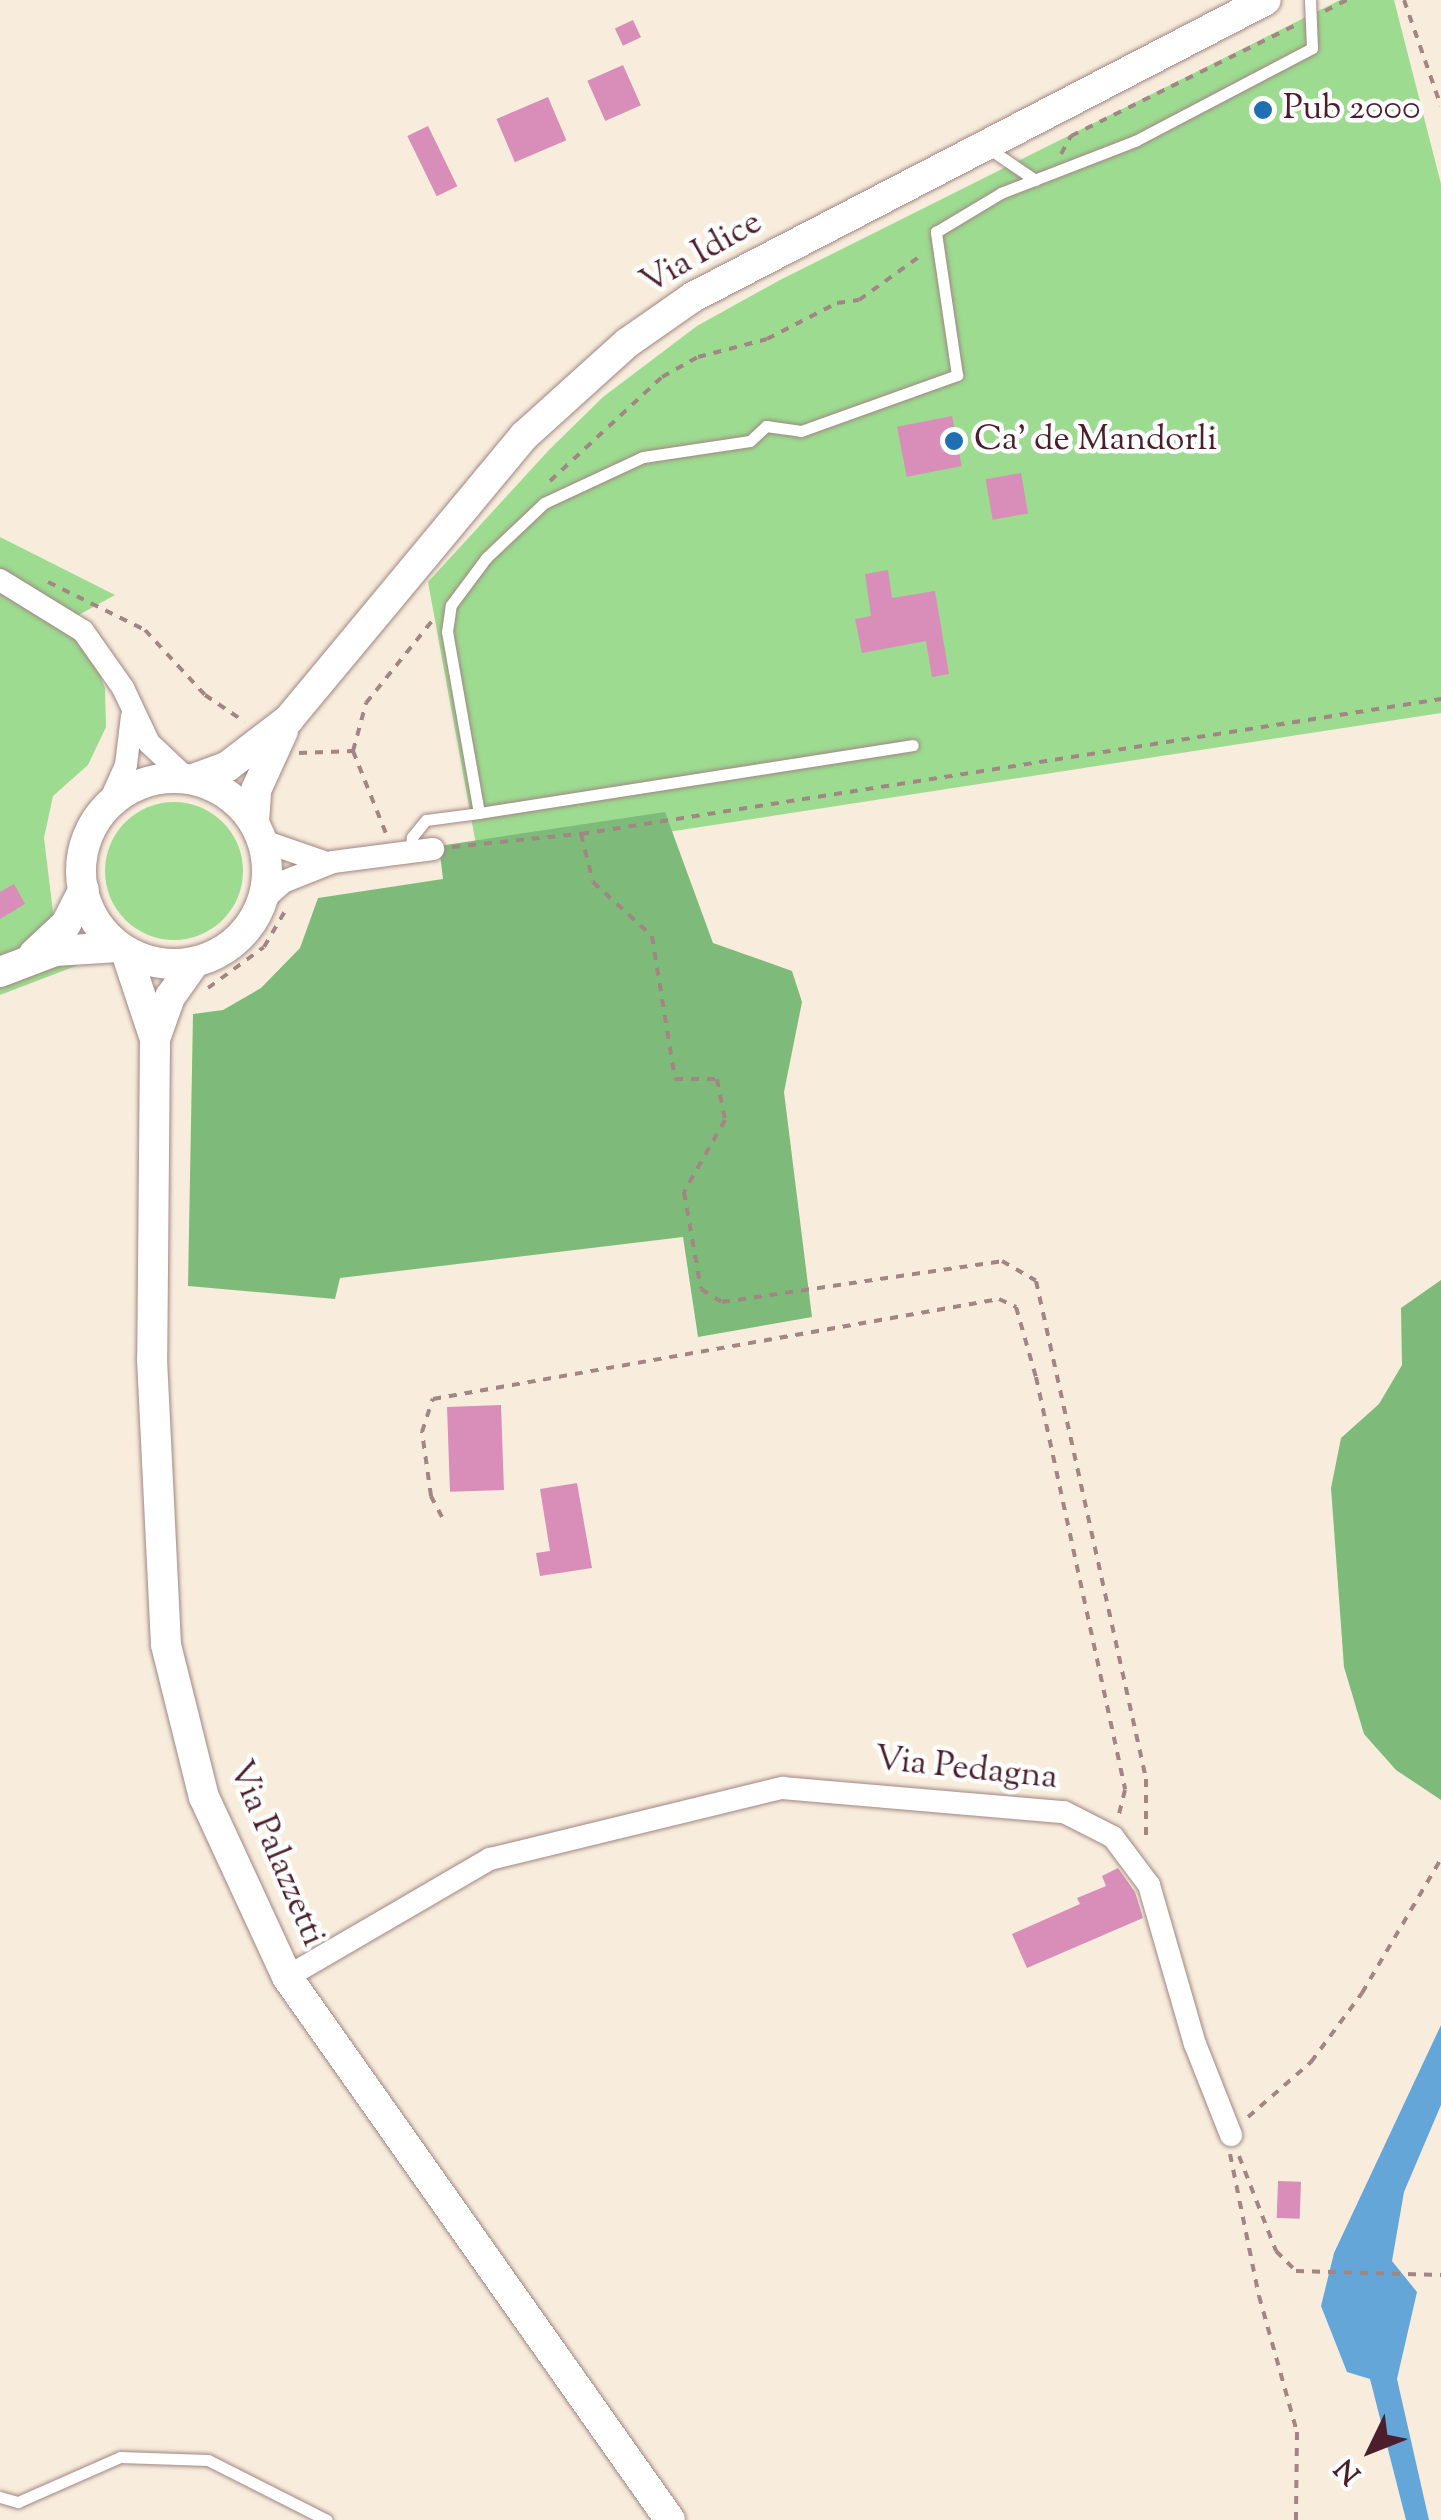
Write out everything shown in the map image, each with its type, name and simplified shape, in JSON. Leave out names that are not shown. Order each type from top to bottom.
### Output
[{"type":"main road","name":"Via Idice","points":[[110,801],[146,781],[189,778],[245,756],[289,719],[524,436],[627,343],[693,297],[1266,0]]},
{"type":"main road","name":"Via Idice","points":[[275,904],[257,831],[256,790],[289,719]]},
{"type":"main road","points":[[189,778],[221,790],[257,831]]},
{"type":"main road","points":[[110,801],[90,828],[81,861],[92,918],[122,949],[153,963],[194,962],[219,953],[275,904]]},
{"type":"main road","points":[[14,966],[66,924],[84,889]]},
{"type":"main road","points":[[14,966],[122,949]]},
{"type":"main road","name":"Via Palazzetti","points":[[122,949],[155,1039],[152,1360],[166,1645],[204,1798],[286,1977],[670,2520]]},
{"type":"main road","name":"Via Palazzetti","points":[[155,1039],[176,986],[194,962]]},
{"type":"street","points":[[0,580],[83,631],[124,688],[132,716],[149,743],[189,778]]},
{"type":"street","points":[[110,801],[126,764],[132,716]]},
{"type":"street","points":[[257,831],[306,860],[333,862],[412,851]]},
{"type":"street","points":[[275,904],[283,882],[333,862]]},
{"type":"street","name":"Via Pedagna","points":[[286,1977],[490,1859],[782,1788],[1064,1812],[1113,1837],[1149,1885],[1195,2044],[1238,2127]]},
{"type":"lane","points":[[480,814],[447,632],[451,605],[486,558],[544,504],[642,457],[750,441],[766,426],[801,431],[957,375],[936,232],[1032,178],[1135,141],[1312,48],[1310,0]]},
{"type":"lane","points":[[985,145],[1032,178]]},
{"type":"lane","points":[[412,851],[412,837],[426,820],[913,745]]},
{"type":"lane","points":[[0,2497],[18,2502],[120,2458],[208,2460],[327,2520]]},
{"type":"path","points":[[1032,178],[1054,164],[1071,136],[1347,0]]},
{"type":"path","points":[[1404,0],[1441,106]]},
{"type":"path","points":[[41,578],[145,630],[204,695],[257,728]]},
{"type":"path","points":[[286,754],[353,750],[412,851],[581,834],[1441,699]]},
{"type":"path","points":[[581,834],[594,882],[652,936],[675,1079],[716,1079],[724,1120],[684,1192],[701,1289],[722,1302],[1002,1261],[1036,1281],[1146,1780],[1141,1828],[1148,1847]]},
{"type":"path","points":[[194,996],[264,947],[275,904]]},
{"type":"path","points":[[442,1517],[431,1496],[422,1432],[433,1399],[999,1299],[1016,1307],[1124,1790],[1113,1837]]},
{"type":"path","points":[[1238,2127],[1311,2062],[1362,1993],[1441,1859]]},
{"type":"path","points":[[1240,2102],[1230,2164],[1259,2296],[1297,2432],[1296,2520]]},
{"type":"path","points":[[1238,2127],[1276,2252],[1296,2271],[1441,2275]]},
{"type":"green space","points":[[1340,0],[1394,0],[1441,184],[1441,713],[479,861],[428,582],[549,450],[603,397],[697,326],[780,280]]},
{"type":"green space","points":[[0,537],[115,595],[77,616],[105,688],[106,727],[88,765],[53,796],[44,838],[54,920],[81,964],[0,995]]},
{"type":"green space","points":[[174,802],[200,807],[223,822],[238,845],[243,871],[238,897],[223,920],[200,935],[174,940],[148,935],[125,920],[110,897],[105,871],[110,845],[125,822],[148,807]]},
{"type":"green space","points":[[665,812],[713,943],[792,971],[802,1002],[784,1092],[812,1317],[698,1337],[683,1237],[340,1278],[335,1299],[188,1286],[193,1014],[223,1010],[261,988],[300,948],[318,898],[443,879],[439,846]]},
{"type":"green space","points":[[1441,1280],[1441,1800],[1396,1770],[1364,1734],[1344,1667],[1331,1488],[1341,1438],[1379,1404],[1402,1365],[1401,1308]]},
{"type":"water","points":[[1441,2025],[1441,2105],[1404,2192],[1392,2261],[1417,2292],[1397,2379],[1429,2520],[1406,2520],[1370,2379],[1347,2372],[1321,2306],[1334,2253]]},
{"type":"building","points":[[633,20],[641,37],[623,46],[615,28]]},
{"type":"building","points":[[623,65],[641,105],[605,121],[587,81]]},
{"type":"building","points":[[548,97],[566,140],[515,162],[496,119]]},
{"type":"building","points":[[428,126],[457,186],[437,196],[407,136]]},
{"type":"building","points":[[952,416],[962,466],[907,477],[897,427]]},
{"type":"building","points":[[1021,473],[1028,513],[993,520],[986,479]]},
{"type":"building","points":[[888,570],[892,598],[935,591],[949,674],[932,677],[926,641],[862,653],[855,619],[871,616],[865,574]]},
{"type":"building","points":[[14,884],[25,904],[0,919],[0,892]]},
{"type":"building","points":[[501,1405],[504,1490],[450,1492],[447,1407]]},
{"type":"building","points":[[577,1483],[592,1568],[540,1576],[536,1553],[550,1551],[540,1489]]},
{"type":"building","points":[[1118,1868],[1135,1892],[1143,1918],[1027,1968],[1012,1934],[1080,1904],[1077,1898],[1106,1886],[1102,1876]]},
{"type":"building","points":[[1278,2181],[1301,2182],[1300,2219],[1277,2218]]},
{"type":"place","name":"Pub 2000","points":[[1263,110]]},
{"type":"place","name":"Ca' de Mandorli","points":[[954,441]]}]
